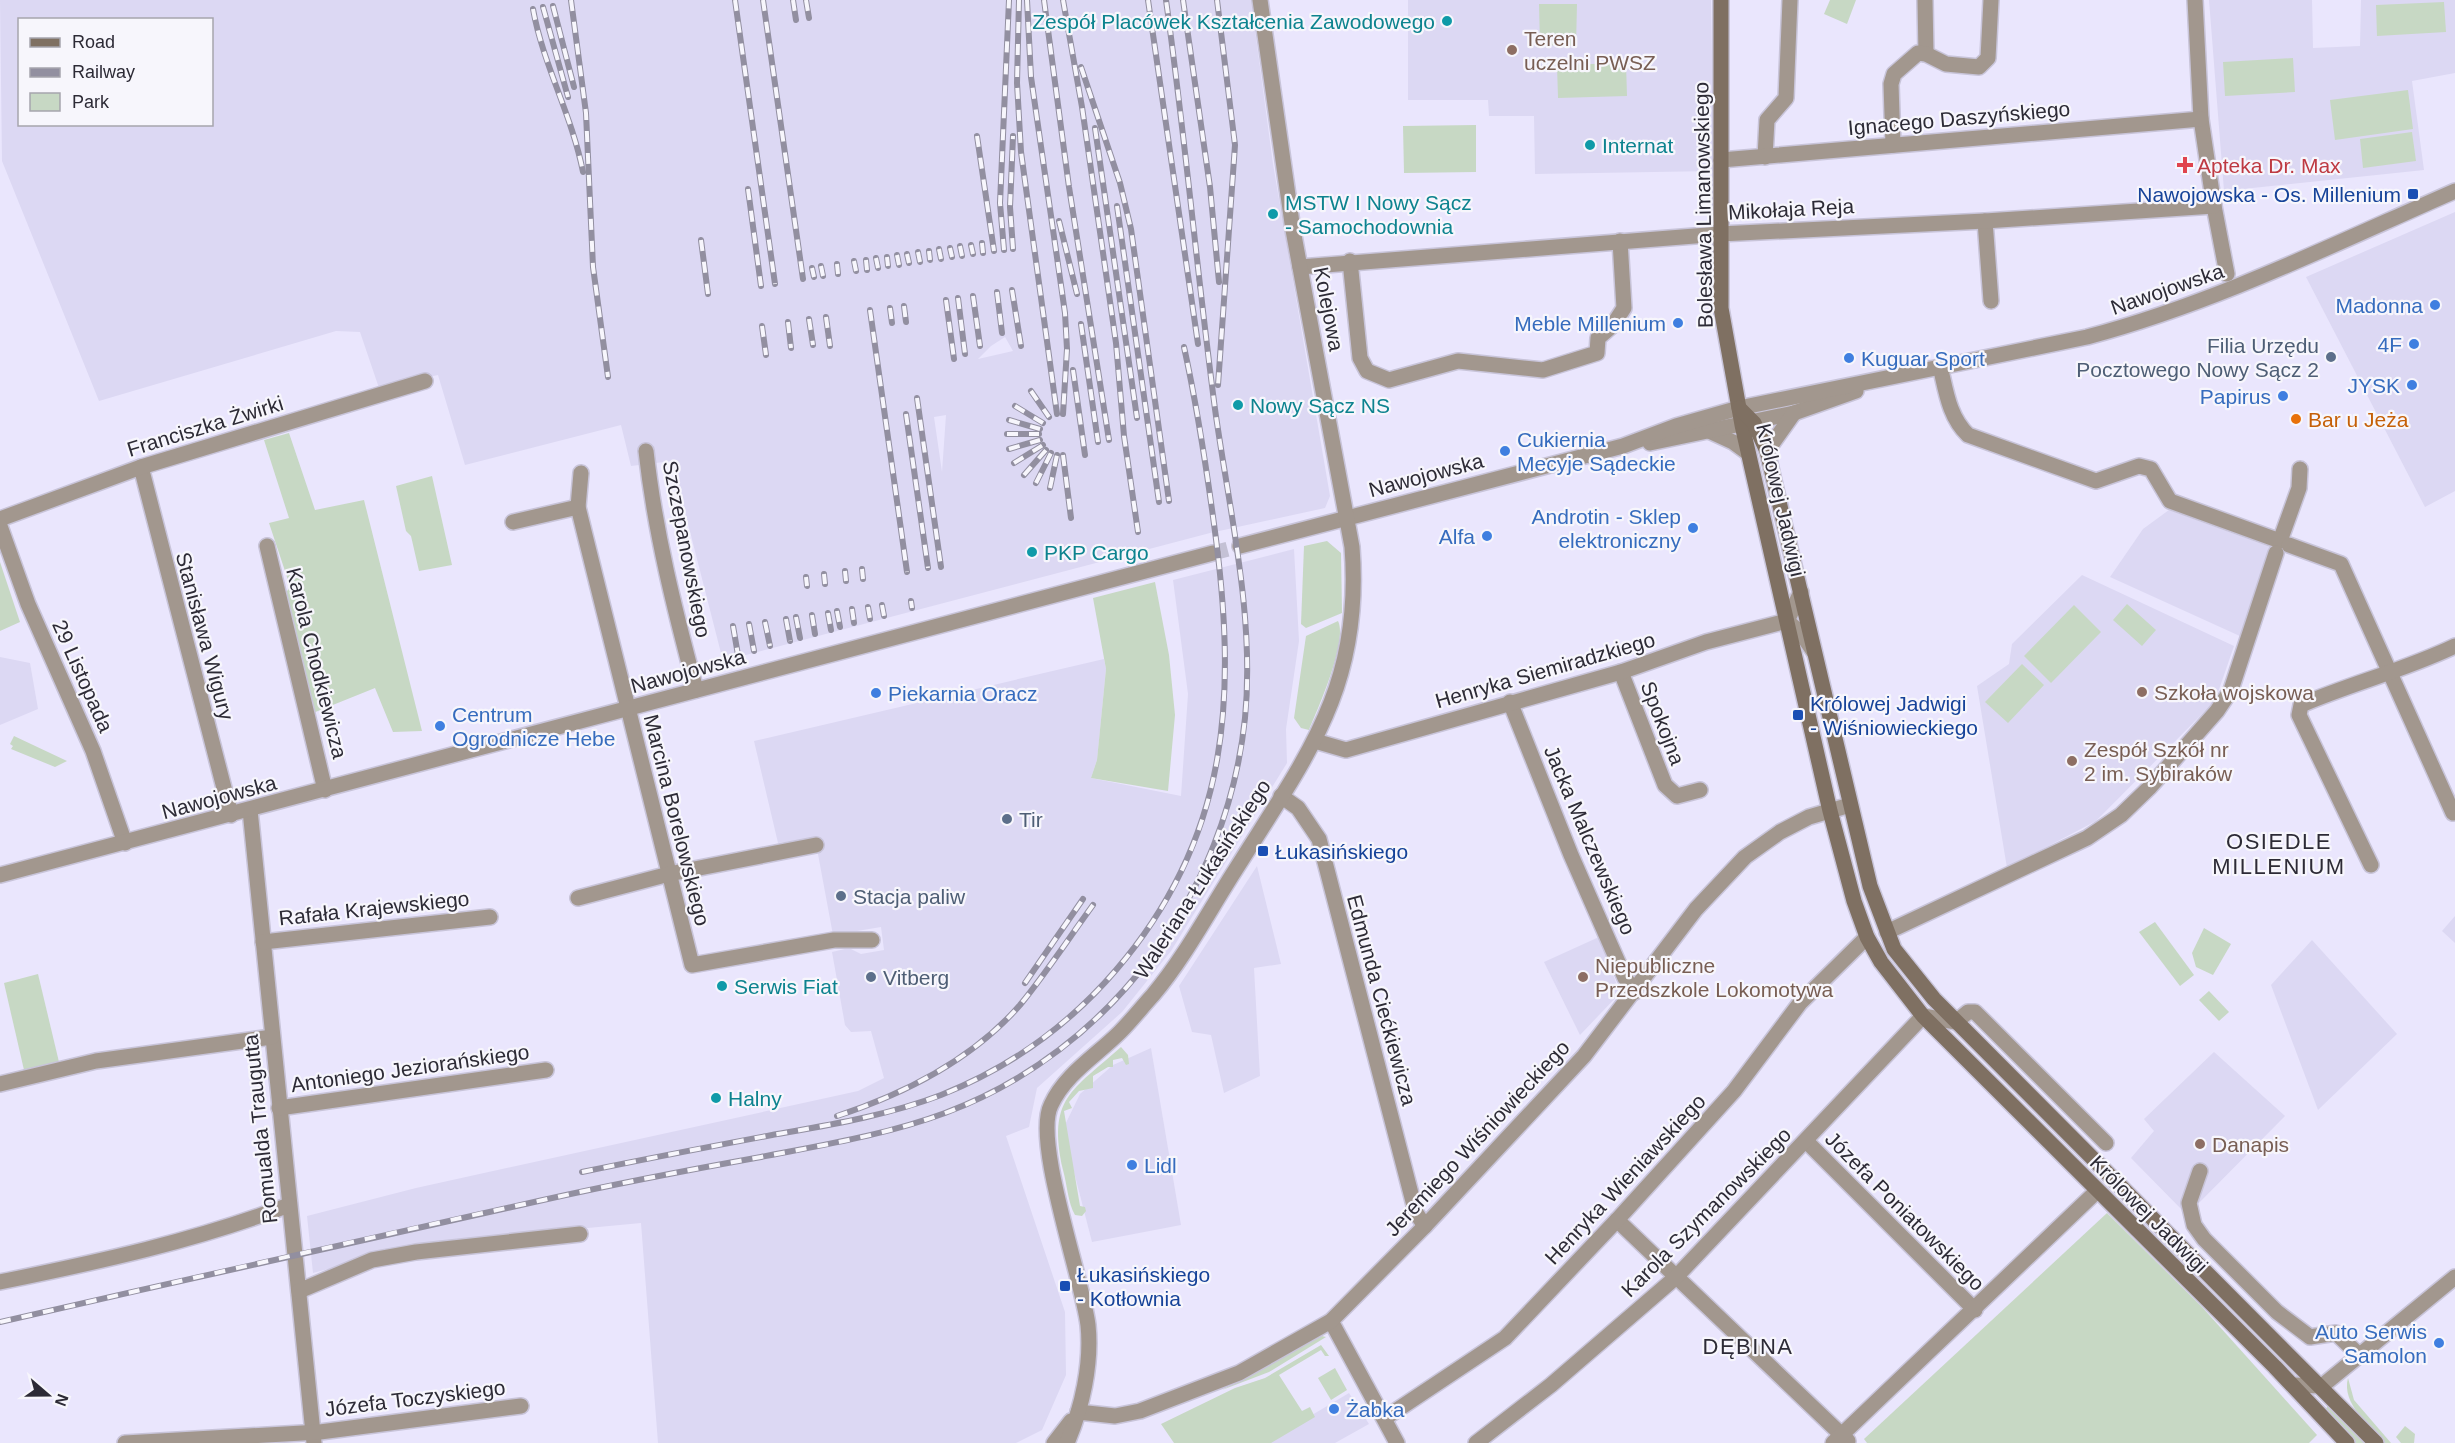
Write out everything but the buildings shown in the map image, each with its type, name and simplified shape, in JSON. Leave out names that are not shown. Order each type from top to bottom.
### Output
[{"type":"main road","name":"Bolesława Limanowskiego","points":[[1721,0],[1721,308],[1739,408]]},
{"type":"main road","name":"Królowej Jadwigi","points":[[1739,408],[1767,451],[1870,886],[1887,932],[1904,962],[1956,1022],[2322,1386],[2376,1443]]},
{"type":"main road","name":"Królowej Jadwigi","points":[[1748,424],[1748,453],[1830,811],[1854,901],[1867,937],[1894,980],[1923,1016],[2293,1385],[2347,1443]]},
{"type":"street","name":"Kolejowa","points":[[1260,0],[1300,267],[1348,517]]},
{"type":"street","points":[[1765,157],[1767,120],[1786,98],[1790,0]]},
{"type":"street","points":[[1925,0],[1926,54]]},
{"type":"street","points":[[1893,145],[1891,84],[1894,74],[1918,53],[1926,54],[1946,64],[1979,67],[1988,58],[1990,0]]},
{"type":"street","points":[[2195,0],[2201,119],[2227,274]]},
{"type":"street","name":"Ignacego Daszyńskiego","points":[[1721,160],[2201,119]]},
{"type":"street","name":"Nawojowska","points":[[1623,446],[1676,426],[1739,408],[1811,392],[1878,382],[1940,366],[2087,337],[2142,323],[2240,286],[2455,191]]},
{"type":"street","name":"Mikołaja Reja","points":[[1300,267],[1350,261],[1720,234],[1985,221],[2214,206]]},
{"type":"street","points":[[1985,221],[1991,301]]},
{"type":"street","points":[[1350,261],[1360,357],[1367,371],[1389,380],[1458,361],[1544,370],[1597,353],[1598,338],[1613,325],[1624,308],[1620,241]]},
{"type":"street","points":[[1940,366],[1951,410],[1958,425],[1968,435],[2096,481],[2139,466],[2151,469],[2170,501],[2280,541],[2299,488],[2300,469]]},
{"type":"street","name":"Franciszka Żwirki","points":[[0,519],[141,467],[425,381]]},
{"type":"street","name":"Nawojowska","points":[[1240,546],[1623,446],[1748,424],[1794,413],[1822,405],[1878,382]]},
{"type":"street","points":[[1767,451],[1794,413]]},
{"type":"street","points":[[1709,431],[1748,453]]},
{"type":"street","name":"Szczepanowskiego","points":[[646,451],[654,517],[667,579],[696,690]]},
{"type":"street","name":"Stanisława Wigury","points":[[141,467],[231,815]]},
{"type":"street","name":"Marcina Borelowskiego","points":[[580,473],[578,507],[626,709],[692,965],[834,940],[872,940]]},
{"type":"street","points":[[513,522],[578,507]]},
{"type":"street","name":"Waleriana Łukasińskiego","points":[[1067,1443],[1078,1412],[1087,1365],[1088,1326],[1047,1141],[1050,1106],[1064,1084],[1120,1032],[1155,993],[1182,954],[1315,741],[1337,693],[1349,643],[1354,589],[1348,517]]},
{"type":"street","name":"29 Listopada","points":[[0,526],[32,611],[93,751],[125,843]]},
{"type":"street","name":"Karola Chodkiewicza","points":[[267,546],[325,790]]},
{"type":"street","points":[[1887,932],[2087,838],[2121,814],[2150,788],[2217,711],[2231,690],[2283,549],[2341,564],[2453,813]]},
{"type":"street","name":"Nawojowska","points":[[0,875],[1213,553]]},
{"type":"street","points":[[1801,592],[1787,621],[1801,633],[1815,653]]},
{"type":"street","name":"Henryka Siemiradzkiego","points":[[1315,741],[1346,750],[1621,672],[1706,642],[1787,621]]},
{"type":"street","points":[[2372,865],[2299,715],[2301,705],[2368,678],[2392,673],[2455,646]]},
{"type":"street","name":"Spokojna","points":[[1621,672],[1665,785],[1677,796],[1700,790]]},
{"type":"street","name":"Jacka Malczewskiego","points":[[1510,702],[1575,865],[1624,978],[1635,992]]},
{"type":"street","name":"Edmunda Ciećkiewicza","points":[[1281,796],[1298,808],[1318,839],[1416,1213],[1425,1226]]},
{"type":"street","name":"Jeremiego Wiśniowieckiego","points":[[1078,1412],[1115,1416],[1140,1411],[1239,1372],[1331,1321],[1425,1226],[1584,1056],[1696,909],[1745,857],[1780,832],[1809,817],[1850,805]]},
{"type":"street","name":"Romualda Traugutta","points":[[250,810],[314,1438]]},
{"type":"street","points":[[578,898],[669,874],[816,845]]},
{"type":"street","name":"Rafała Krajewskiego","points":[[263,942],[490,917]]},
{"type":"street","name":"Henryka Wieniawskiego","points":[[1385,1418],[1505,1338],[1617,1220],[1734,1090],[1800,1003],[1867,937]]},
{"type":"street","points":[[1950,1044],[1956,1022],[1968,1012],[1975,1012],[2106,1143]]},
{"type":"street","points":[[1923,1016],[1956,1022]]},
{"type":"street","name":"Karola Szymanowskiego","points":[[1476,1443],[1551,1384],[1675,1278],[1923,1016]]},
{"type":"street","points":[[0,1084],[96,1061],[272,1037]]},
{"type":"street","name":"Antoniego Jeziorańskiego","points":[[279,1108],[546,1070]]},
{"type":"street","name":"Józefa Poniatowskiego","points":[[1806,1141],[1975,1310]]},
{"type":"street","points":[[2200,1171],[2189,1203],[2194,1225],[2204,1239],[2277,1312],[2310,1337],[2336,1333],[2360,1356]]},
{"type":"street","name":"Józefa Poniatowskiego","points":[[1842,1441],[2097,1191]]},
{"type":"street","points":[[0,1282],[114,1258],[239,1224],[289,1205]]},
{"type":"street","points":[[1617,1220],[1842,1441]]},
{"type":"street","points":[[298,1291],[372,1260],[439,1249],[580,1234]]},
{"type":"street","points":[[2319,1413],[2322,1386],[2455,1277]]},
{"type":"street","points":[[1331,1321],[1397,1443]]},
{"type":"street","points":[[2293,1385],[2322,1386]]},
{"type":"street","name":"Józefa Toczyskiego","points":[[125,1443],[314,1438],[521,1406]]},
{"type":"street","points":[[1054,1443],[1078,1412]]},
{"type":"shaded area","points":[[0,0],[1251,0],[1273,164],[1330,496],[1325,508],[1210,533],[723,661],[672,461],[631,466],[621,425],[465,465],[438,375],[379,388],[360,332],[336,331],[99,401],[2,161]],"holes":[[[1005,337],[1013,351],[978,359],[991,346]],[[946,415],[942,472],[934,417]]]},
{"type":"shaded area","points":[[1408,0],[1711,0],[1714,171],[1535,174],[1534,116],[1489,116],[1488,100],[1408,100]]},
{"type":"shaded area","points":[[2209,0],[2312,0],[2313,48],[2360,46],[2361,0],[2455,0],[2455,73],[2412,81],[2424,170],[2224,191]]},
{"type":"shaded area","points":[[2455,212],[2455,491],[2425,507],[2306,277]]},
{"type":"shaded area","points":[[2169,510],[2273,548],[2242,637],[2110,577],[2143,529]]},
{"type":"shaded area","points":[[1294,549],[1299,641],[1286,729],[1287,763],[1171,951],[1122,1012],[1037,1088],[1029,1127],[1006,1136],[1065,1312],[1066,1375],[1042,1430],[1016,1443],[658,1443],[641,1223],[502,1236],[351,1263],[313,1273],[307,1216],[416,1188],[858,1091],[884,1078],[871,1031],[851,1032],[845,1025],[832,952],[849,948],[861,954],[884,950],[881,927],[833,935],[815,838],[778,843],[754,741],[1104,659],[1106,669],[1097,760],[1091,778],[1181,796],[1188,694],[1173,580]]},
{"type":"shaded area","name":"Zespół Szkół nr 2 im. Sybiraków","points":[[2082,575],[2234,646],[2215,701],[2096,821],[2007,868],[1977,686],[2009,664],[2012,644]]},
{"type":"shaded area","points":[[0,657],[30,663],[38,709],[0,725]]},
{"type":"shaded area","points":[[1257,866],[1281,964],[1254,968],[1260,1076],[1224,1093],[1211,1035],[1192,1032],[1179,986]]},
{"type":"shaded area","points":[[2455,916],[2455,943],[2442,931]]},
{"type":"shaded area","name":"Niepubliczne Przedszkole Lokomotywa","points":[[1599,937],[1620,993],[1580,1035],[1544,962]]},
{"type":"shaded area","points":[[2312,940],[2397,1034],[2318,1110],[2271,985]]},
{"type":"shaded area","points":[[1151,1048],[1181,1225],[1092,1242],[1063,1129],[1080,1094],[1113,1065]]},
{"type":"shaded area","name":"Danapis","points":[[2214,1052],[2285,1116],[2187,1215],[2131,1158],[2154,1131],[2144,1119]]},
{"type":"shaded area","points":[[1349,1393],[1369,1424],[1335,1443],[1265,1443]]},
{"type":"green space","points":[[1830,0],[1856,0],[1847,24],[1824,14]]},
{"type":"green space","points":[[2444,2],[2446,32],[2377,36],[2376,5]]},
{"type":"green space","points":[[1539,4],[1577,4],[1576,46],[1540,45]]},
{"type":"green space","points":[[2293,58],[2295,92],[2225,96],[2223,62]]},
{"type":"green space","points":[[1626,63],[1627,96],[1558,98],[1557,65]]},
{"type":"green space","points":[[2408,90],[2413,129],[2335,140],[2330,100]]},
{"type":"green space","points":[[1476,125],[1476,172],[1404,173],[1403,126]]},
{"type":"green space","points":[[2412,132],[2416,161],[2363,168],[2360,139]]},
{"type":"green space","points":[[289,433],[315,510],[364,500],[422,731],[393,732],[375,688],[308,715],[282,600],[290,586],[269,523],[289,518],[264,440]]},
{"type":"green space","points":[[432,476],[452,565],[419,571],[411,536],[406,531],[396,486]]},
{"type":"green space","points":[[1327,541],[1341,553],[1342,613],[1306,628],[1301,624],[1304,546]]},
{"type":"green space","points":[[0,562],[20,622],[0,631]]},
{"type":"green space","points":[[1155,582],[1169,655],[1175,715],[1168,791],[1091,778],[1097,760],[1106,669],[1093,598]]},
{"type":"green space","points":[[2127,604],[2156,630],[2142,646],[2113,620]]},
{"type":"green space","points":[[2074,605],[2101,632],[2051,683],[2024,656]]},
{"type":"green space","points":[[1338,621],[1339,644],[1331,675],[1309,730],[1301,728],[1294,718],[1306,636]]},
{"type":"green space","points":[[2022,664],[2044,685],[2008,723],[1985,702]]},
{"type":"green space","points":[[14,736],[67,761],[55,767],[11,749],[13,746],[10,744]]},
{"type":"green space","points":[[2155,922],[2194,975],[2180,986],[2139,932]]},
{"type":"green space","points":[[2204,928],[2231,944],[2213,975],[2196,967],[2192,953]]},
{"type":"green space","points":[[38,974],[59,1062],[24,1070],[4,983]]},
{"type":"green space","points":[[2209,991],[2229,1012],[2219,1021],[2199,1000]]},
{"type":"green space","points":[[1121,1047],[1128,1055],[1129,1064],[1126,1065],[1122,1058],[1113,1060],[1113,1067],[1108,1067],[1093,1076],[1093,1088],[1079,1091],[1069,1102],[1072,1108],[1064,1111],[1080,1206],[1085,1207],[1086,1211],[1082,1216],[1075,1215],[1069,1199],[1059,1146],[1058,1127],[1061,1111],[1077,1086]]},
{"type":"green space","points":[[2107,1213],[2202,1307],[2317,1435],[2309,1443],[1867,1443],[1864,1439]]},
{"type":"green space","points":[[1322,1336],[1326,1337],[1269,1372],[1222,1390]]},
{"type":"green space","points":[[1321,1345],[1329,1356],[1325,1356],[1321,1350],[1279,1375],[1302,1411],[1310,1407],[1315,1417],[1271,1443],[1174,1443],[1161,1424],[1235,1388],[1265,1378]]},
{"type":"green space","points":[[1335,1368],[1347,1390],[1331,1400],[1318,1378]]},
{"type":"green space","points":[[2348,1378],[2354,1400],[2391,1443],[2385,1443],[2358,1414],[2349,1397]]},
{"type":"green space","points":[[2328,1405],[2366,1443],[2354,1443],[2326,1409]]},
{"type":"green space","points":[[2405,1426],[2415,1434],[2414,1443],[2401,1443],[2396,1437]]},
{"type":"tunnel","points":[[1213,553],[1240,546]]},
{"type":"railway","points":[[571,0],[586,113],[593,267],[608,377]]},
{"type":"railway","points":[[735,0],[775,284]]},
{"type":"railway","points":[[763,0],[803,279]]},
{"type":"railway","points":[[793,0],[796,20]]},
{"type":"railway","points":[[806,0],[809,18]]},
{"type":"railway","points":[[1004,250],[1000,203],[1009,0]]},
{"type":"railway","points":[[1019,0],[1017,83],[1021,152],[1057,414]]},
{"type":"railway","points":[[1027,0],[1031,77],[1065,313],[1067,349],[1063,414]]},
{"type":"railway","points":[[1044,0],[1069,187],[1109,440]]},
{"type":"railway","points":[[1063,0],[1082,107],[1116,343],[1124,436],[1138,532]]},
{"type":"railway","points":[[1148,0],[1198,344]]},
{"type":"railway","points":[[0,1322],[570,1194],[831,1144],[923,1121],[1005,1085],[1059,1050],[1108,1007],[1150,958],[1186,904],[1214,845],[1234,783],[1245,718],[1247,679],[1244,602],[1215,409],[1166,0]]},
{"type":"railway","points":[[1183,0],[1210,187],[1219,282]]},
{"type":"railway","points":[[1217,0],[1235,145],[1218,385]]},
{"type":"railway","points":[[553,6],[574,87]]},
{"type":"railway","points":[[543,7],[568,97]]},
{"type":"railway","points":[[533,9],[543,50],[572,130],[583,172]]},
{"type":"railway","points":[[1081,67],[1120,183],[1131,229],[1169,501]]},
{"type":"railway","points":[[1095,128],[1137,418]]},
{"type":"railway","points":[[977,136],[994,251]]},
{"type":"railway","points":[[1013,136],[1010,207],[1013,249]]},
{"type":"railway","points":[[748,189],[761,286]]},
{"type":"railway","points":[[1117,206],[1159,502]]},
{"type":"railway","points":[[1059,221],[1077,294]]},
{"type":"railway","points":[[701,240],[708,294]]},
{"type":"railway","points":[[982,243],[983,253]]},
{"type":"railway","points":[[971,245],[973,254]]},
{"type":"railway","points":[[960,246],[962,256]]},
{"type":"railway","points":[[950,248],[952,257]]},
{"type":"railway","points":[[939,249],[941,259]]},
{"type":"railway","points":[[929,251],[930,260]]},
{"type":"railway","points":[[918,252],[920,262]]},
{"type":"railway","points":[[907,254],[909,263]]},
{"type":"railway","points":[[897,255],[899,265]]},
{"type":"railway","points":[[887,257],[888,266]]},
{"type":"railway","points":[[876,258],[878,268]]},
{"type":"railway","points":[[866,260],[867,270]]},
{"type":"railway","points":[[854,261],[856,271]]},
{"type":"railway","points":[[837,264],[838,274]]},
{"type":"railway","points":[[821,266],[823,276]]},
{"type":"railway","points":[[812,268],[814,277]]},
{"type":"railway","points":[[1012,290],[1021,346]]},
{"type":"railway","points":[[997,292],[1002,333]]},
{"type":"railway","points":[[973,296],[980,346]]},
{"type":"railway","points":[[958,298],[965,354]]},
{"type":"railway","points":[[946,300],[954,359]]},
{"type":"railway","points":[[904,306],[906,322]]},
{"type":"railway","points":[[890,308],[892,323]]},
{"type":"railway","points":[[870,310],[907,572]]},
{"type":"railway","points":[[826,317],[830,346]]},
{"type":"railway","points":[[809,319],[813,345]]},
{"type":"railway","points":[[788,322],[791,348]]},
{"type":"railway","points":[[1081,324],[1098,442]]},
{"type":"railway","points":[[762,326],[766,355]]},
{"type":"railway","points":[[582,1172],[857,1119],[899,1109],[966,1084],[1014,1058],[1058,1027],[1116,970],[1154,919],[1183,867],[1204,814],[1217,759],[1224,703],[1225,646],[1221,586],[1204,458],[1184,347]]},
{"type":"railway","points":[[1073,370],[1085,455]]},
{"type":"railway","points":[[1031,391],[1049,417]]},
{"type":"railway","points":[[917,398],[941,567]]},
{"type":"railway","points":[[1015,406],[1043,423]]},
{"type":"railway","points":[[906,414],[928,568]]},
{"type":"railway","points":[[1009,420],[1040,429]]},
{"type":"railway","points":[[1007,434],[1039,434]]},
{"type":"railway","points":[[1009,449],[1040,440]]},
{"type":"railway","points":[[1014,463],[1043,445]]},
{"type":"railway","points":[[1024,475],[1046,450]]},
{"type":"railway","points":[[1036,483],[1051,453]]},
{"type":"railway","points":[[1050,488],[1057,455]]},
{"type":"railway","points":[[1063,455],[1071,518]]},
{"type":"railway","points":[[862,569],[863,579]]},
{"type":"railway","points":[[845,571],[846,581]]},
{"type":"railway","points":[[824,574],[825,584]]},
{"type":"railway","points":[[806,577],[807,586]]},
{"type":"railway","points":[[911,601],[912,608]]},
{"type":"railway","points":[[882,605],[884,616]]},
{"type":"railway","points":[[868,607],[870,619]]},
{"type":"railway","points":[[852,609],[854,623]]},
{"type":"railway","points":[[837,611],[840,627]]},
{"type":"railway","points":[[828,613],[831,630]]},
{"type":"railway","points":[[812,615],[815,634]]},
{"type":"railway","points":[[796,617],[800,638]]},
{"type":"railway","points":[[786,619],[790,641]]},
{"type":"railway","points":[[765,622],[770,646]]},
{"type":"railway","points":[[749,624],[754,651]]},
{"type":"railway","points":[[733,626],[738,655]]},
{"type":"railway","points":[[1025,983],[1083,899]]},
{"type":"railway","points":[[837,1116],[912,1085],[959,1058],[981,1042],[1020,1005],[1093,905]]},
{"type":"place","name":"Zespół Placówek Kształcenia Zawodowego","points":[[1447,21]]},
{"type":"place","name":"Teren uczelni PWSZ","points":[[1512,50]]},
{"type":"place","name":"Internat","points":[[1590,145]]},
{"type":"place","name":"Apteka Dr. Max","points":[[2185,165]]},
{"type":"place","name":"Nawojowska - Os. Millenium","points":[[2413,194]]},
{"type":"place","name":"MSTW I Nowy Sącz - Samochodownia","points":[[1273,214]]},
{"type":"place","name":"Madonna","points":[[2435,305]]},
{"type":"place","name":"Meble Millenium","points":[[1678,323]]},
{"type":"place","name":"4F","points":[[2414,344]]},
{"type":"place","name":"Filia Urzędu Pocztowego Nowy Sącz 2","points":[[2331,357]]},
{"type":"place","name":"Kuguar Sport","points":[[1849,358]]},
{"type":"place","name":"JYSK","points":[[2412,385]]},
{"type":"place","name":"Papirus","points":[[2283,396]]},
{"type":"place","name":"Nowy Sącz NS","points":[[1238,405]]},
{"type":"place","name":"Bar u Jeża","points":[[2296,419]]},
{"type":"place","name":"Cukiernia Mecyje Sądeckie","points":[[1505,451]]},
{"type":"place","name":"Androtin - Sklep elektroniczny","points":[[1693,528]]},
{"type":"place","name":"Alfa","points":[[1487,536]]},
{"type":"place","name":"PKP Cargo","points":[[1032,552]]},
{"type":"place","name":"Szkoła wojskowa","points":[[2142,692]]},
{"type":"place","name":"Piekarnia Oracz","points":[[876,693]]},
{"type":"place","name":"Królowej Jadwigi - Wiśniowieckiego","points":[[1798,715]]},
{"type":"place","name":"Centrum Ogrodnicze Hebe","points":[[440,726]]},
{"type":"place","name":"Zespół Szkół nr 2 im. Sybiraków","points":[[2072,761]]},
{"type":"place","name":"Tir","points":[[1007,819]]},
{"type":"place","name":"Łukasińskiego","points":[[1263,851]]},
{"type":"place","name":"Stacja paliw","points":[[841,896]]},
{"type":"place","name":"Vitberg","points":[[871,977]]},
{"type":"place","name":"Niepubliczne Przedszkole Lokomotywa","points":[[1583,977]]},
{"type":"place","name":"Serwis Fiat","points":[[722,986]]},
{"type":"place","name":"Halny","points":[[716,1098]]},
{"type":"place","name":"Danapis","points":[[2200,1144]]},
{"type":"place","name":"Lidl","points":[[1132,1165]]},
{"type":"place","name":"Łukasińskiego - Kotłownia","points":[[1065,1286]]},
{"type":"place","name":"Auto Serwis Samolon","points":[[2439,1343]]},
{"type":"place","name":"Żabka","points":[[1334,1409]]},
{"type":"district","name":"OSIEDLE MILLENIUM","points":[[2279,854]]},
{"type":"district","name":"DĘBINA","points":[[1748,1346]]}]
